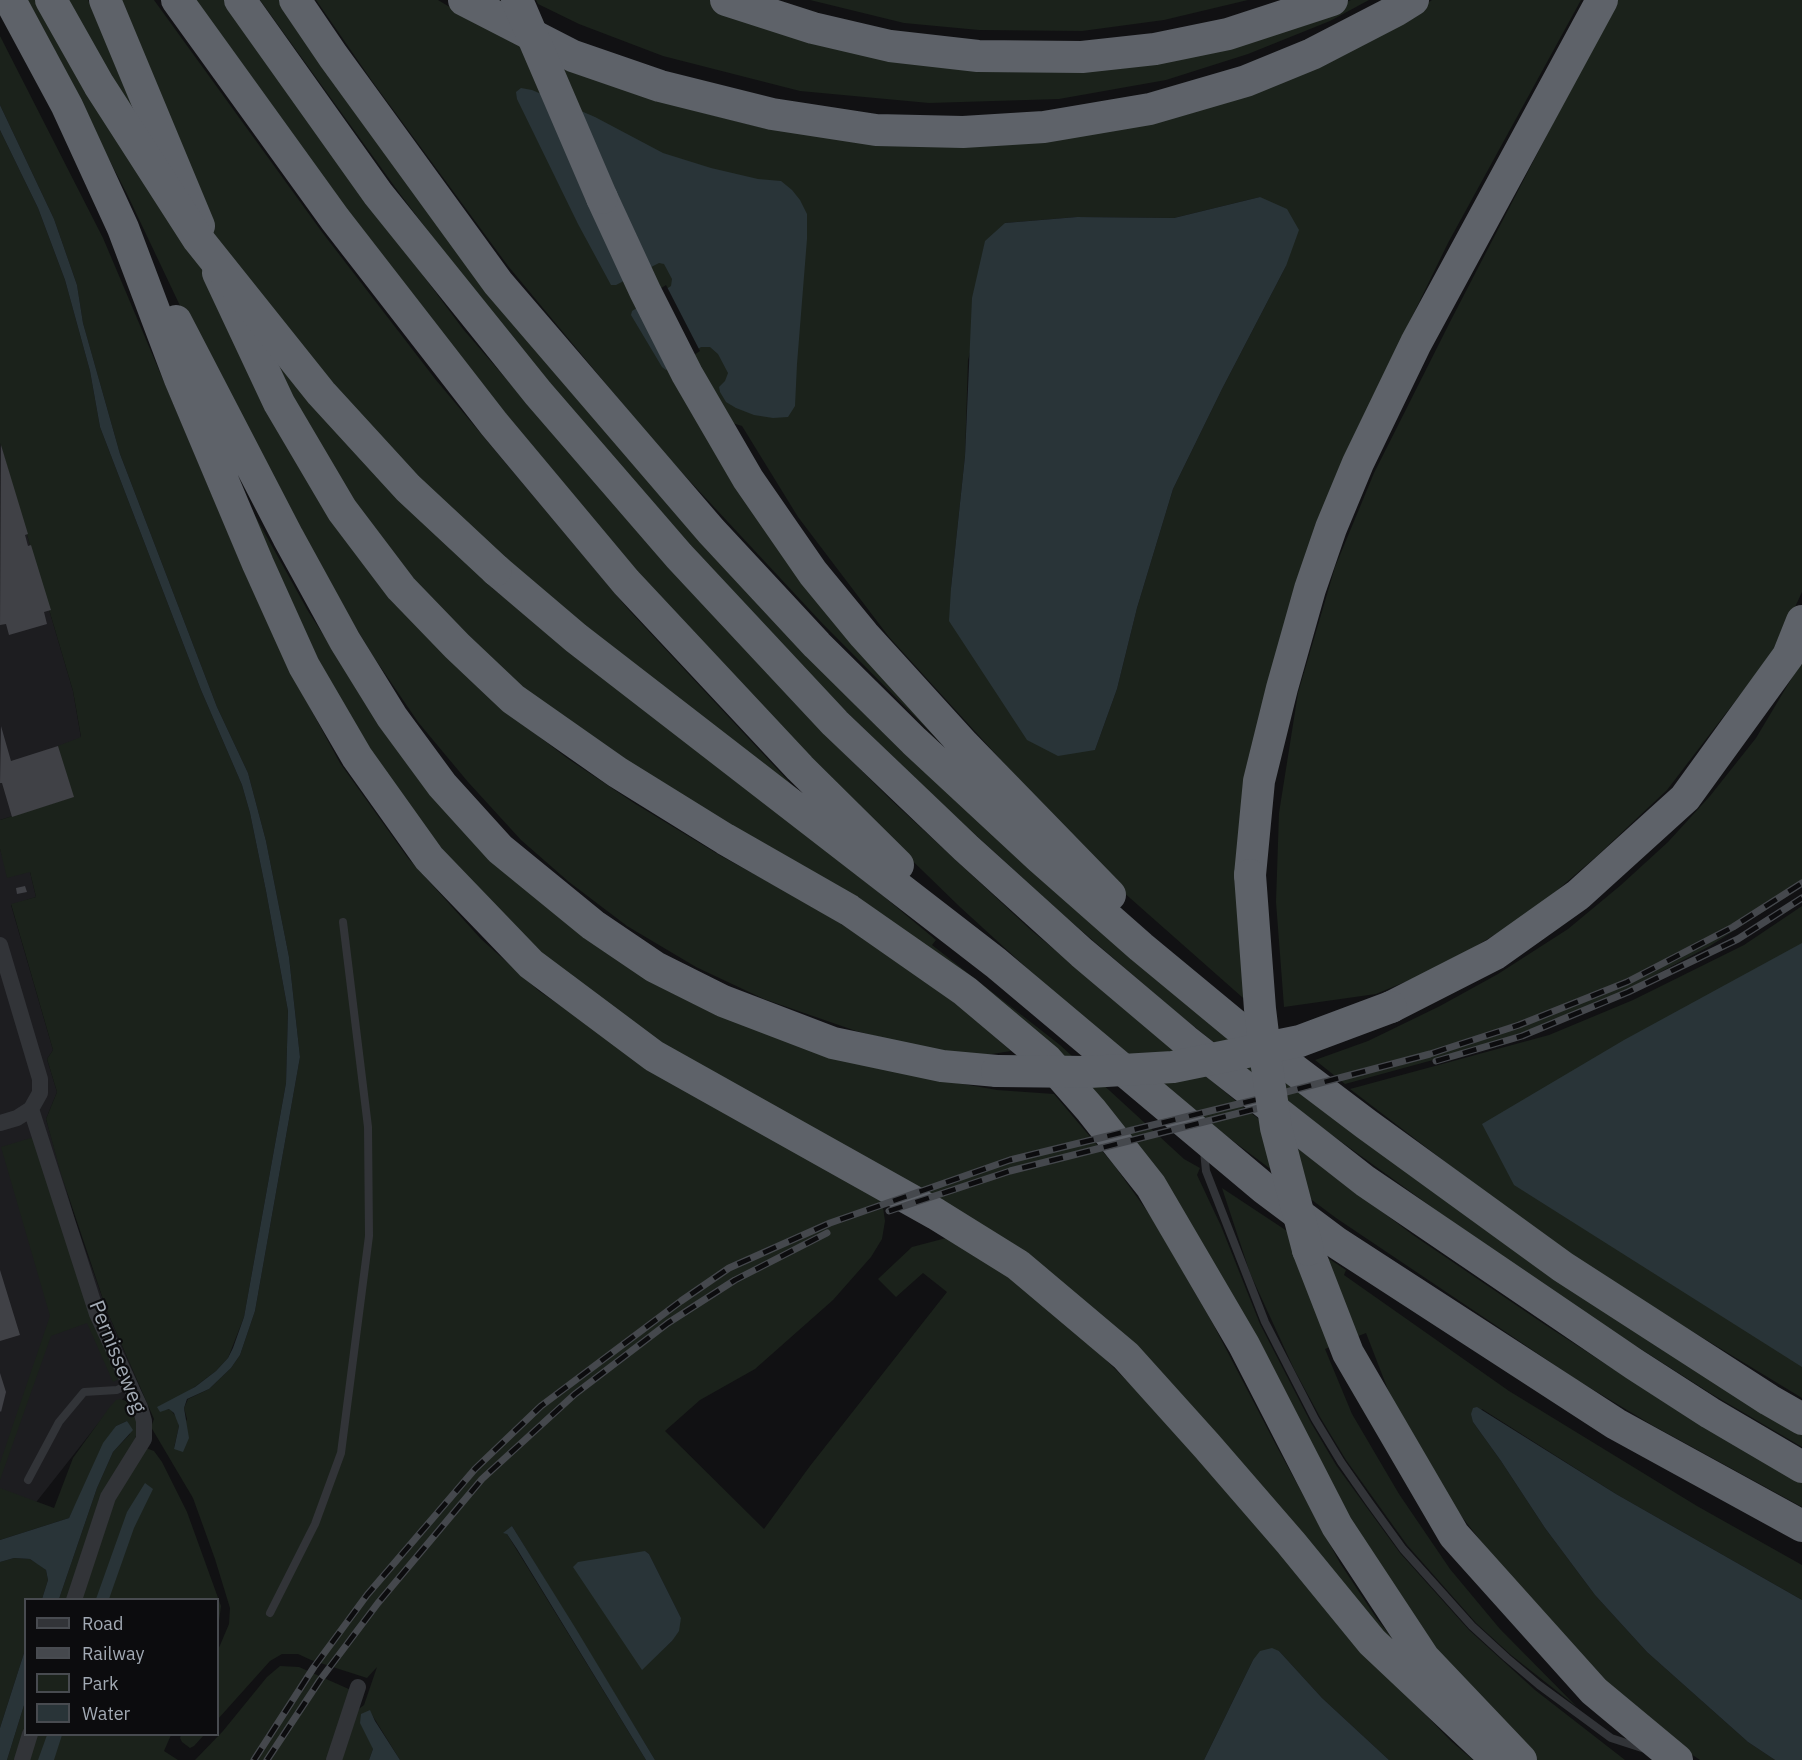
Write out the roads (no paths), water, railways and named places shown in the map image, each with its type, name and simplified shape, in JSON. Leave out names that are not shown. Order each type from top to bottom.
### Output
[{"type":"highway","points":[[10,0],[67,106],[123,228],[180,379],[304,666],[357,758],[429,858],[531,964],[654,1056],[936,1214],[1009,1260],[1126,1356],[1291,1543],[1372,1642],[1497,1760]]},
{"type":"highway","points":[[51,0],[99,85],[198,239],[321,393],[408,488],[496,570],[576,638],[996,963],[1264,1189],[1356,1256],[1616,1424],[1802,1526]]},
{"type":"highway","points":[[105,0],[217,270],[279,403],[342,510],[401,588],[513,699],[616,772],[725,839],[849,910],[964,991],[1047,1060],[1151,1186],[1244,1346],[1337,1526],[1424,1658],[1521,1760]]},
{"type":"highway","points":[[177,0],[335,219],[494,424],[626,582],[800,768],[996,963]]},
{"type":"highway","points":[[240,0],[378,194],[538,393],[679,556],[835,723],[966,848],[1082,953],[1185,1040],[1365,1181],[1634,1364],[1710,1413],[1802,1467]]},
{"type":"highway","points":[[295,0],[498,283],[711,531],[817,645],[914,741],[1132,940],[1234,1024],[1375,1131],[1563,1267],[1802,1419]]},
{"type":"highway","points":[[464,0],[573,56],[660,87],[772,114],[876,130],[963,132],[1044,127],[1150,109],[1246,81],[1312,54],[1413,0]]},
{"type":"highway","points":[[497,0],[572,43],[660,87]]},
{"type":"highway","points":[[516,0],[602,198],[687,374],[748,479],[813,573],[864,635],[964,745],[1234,1024]]},
{"type":"highway","points":[[726,0],[813,28],[890,46],[978,56],[1082,57],[1155,49],[1228,34],[1332,0]]},
{"type":"highway","points":[[1602,0],[1416,343],[1358,464],[1331,528],[1306,600],[1259,781],[1250,874],[1260,1009],[1276,1128],[1308,1250],[1348,1353],[1454,1535],[1594,1691],[1677,1760]]},
{"type":"highway","points":[[123,228],[172,314],[345,641],[392,717],[442,785],[500,849],[594,925],[646,961],[723,1001],[833,1043],[942,1066],[998,1071],[1089,1072],[1173,1067],[1300,1041],[1391,1007],[1495,954],[1578,895],[1685,798],[1788,656],[1802,621]]},
{"type":"street","points":[[0,945],[40,1079],[40,1093],[31,1109],[17,1118],[0,1123]]},
{"type":"street","name":"Pernisseweg","points":[[31,1109],[97,1314],[140,1407],[144,1421],[144,1439],[108,1497],[74,1598]]},
{"type":"street","points":[[334,1760],[358,1687]]},
{"type":"street","points":[[22,1760],[29,1736]]},
{"type":"lane","points":[[270,1613],[315,1524],[342,1453],[369,1236],[368,1127],[344,922]]},
{"type":"lane","points":[[1203,1138],[1206,1171],[1245,1274],[1289,1371],[1341,1462],[1403,1548],[1472,1626],[1539,1685],[1611,1738],[1677,1760]]},
{"type":"lane","points":[[28,1480],[58,1422],[84,1392],[117,1390],[129,1384]]},
{"type":"water","points":[[521,88],[532,90],[595,117],[663,153],[711,168],[758,179],[781,181],[792,190],[807,214],[807,239],[795,406],[788,417],[773,418],[754,415],[726,402],[719,387],[725,381],[728,373],[718,354],[710,347],[701,347],[666,370],[662,367],[631,315],[632,311],[671,286],[672,279],[664,264],[659,263],[616,285],[611,285],[578,224],[517,99],[516,92]]},
{"type":"water","points":[[0,105],[54,219],[77,285],[83,323],[120,454],[217,707],[248,773],[266,841],[289,957],[300,1057],[255,1311],[240,1355],[231,1368],[209,1389],[187,1399],[184,1408],[189,1438],[183,1452],[174,1449],[179,1426],[174,1413],[169,1409],[160,1412],[157,1407],[195,1387],[216,1371],[228,1358],[244,1317],[286,1083],[288,1011],[266,891],[242,785],[201,690],[100,427],[90,371],[65,280],[38,208],[0,130]]},
{"type":"water","points":[[1260,197],[1287,209],[1299,230],[1286,266],[1173,489],[1137,608],[1117,689],[1095,750],[1058,756],[1027,740],[949,621],[965,456],[972,298],[985,241],[1005,223],[1077,217],[1174,218]]},
{"type":"water","points":[[1802,943],[1802,1367],[1514,1185],[1482,1124],[1624,1040]]},
{"type":"water","points":[[1477,1407],[1616,1494],[1802,1600],[1802,1760],[1775,1760],[1748,1742],[1647,1652],[1595,1595],[1545,1528],[1473,1422],[1471,1414],[1473,1408]]},
{"type":"water","points":[[127,1421],[133,1430],[113,1452],[97,1488],[59,1598],[42,1598],[48,1580],[46,1570],[30,1559],[14,1558],[0,1562],[0,1540],[69,1518],[103,1443],[116,1426]]},
{"type":"water","points":[[145,1483],[153,1489],[134,1528],[109,1598],[96,1598],[127,1512]]},
{"type":"water","points":[[512,1526],[655,1760],[646,1760],[517,1549],[507,1534],[503,1533]]},
{"type":"water","points":[[645,1551],[649,1554],[681,1618],[679,1631],[672,1641],[642,1670],[573,1567],[578,1562]]},
{"type":"water","points":[[1272,1648],[1279,1651],[1322,1698],[1389,1760],[1204,1760],[1253,1660],[1260,1651]]},
{"type":"water","points":[[24,1653],[24,1705],[7,1760],[0,1760],[0,1728]]},
{"type":"water","points":[[370,1710],[400,1760],[369,1760],[373,1749],[360,1723],[361,1714]]},
{"type":"water","points":[[47,1736],[62,1736],[54,1760],[38,1760]]},
{"type":"railway","points":[[254,1760],[314,1667],[367,1595],[475,1469],[541,1406],[681,1301],[729,1268],[830,1223],[1010,1160],[1271,1096],[1430,1054],[1519,1025],[1627,982],[1733,927],[1802,883]]},
{"type":"railway","points":[[1436,1061],[1522,1036],[1628,992],[1738,939],[1802,898]]},
{"type":"railway","points":[[889,1211],[1010,1171],[1259,1108]]},
{"type":"railway","points":[[267,1760],[320,1680],[378,1603],[482,1479],[575,1394],[668,1323],[735,1280],[827,1233]]}]
